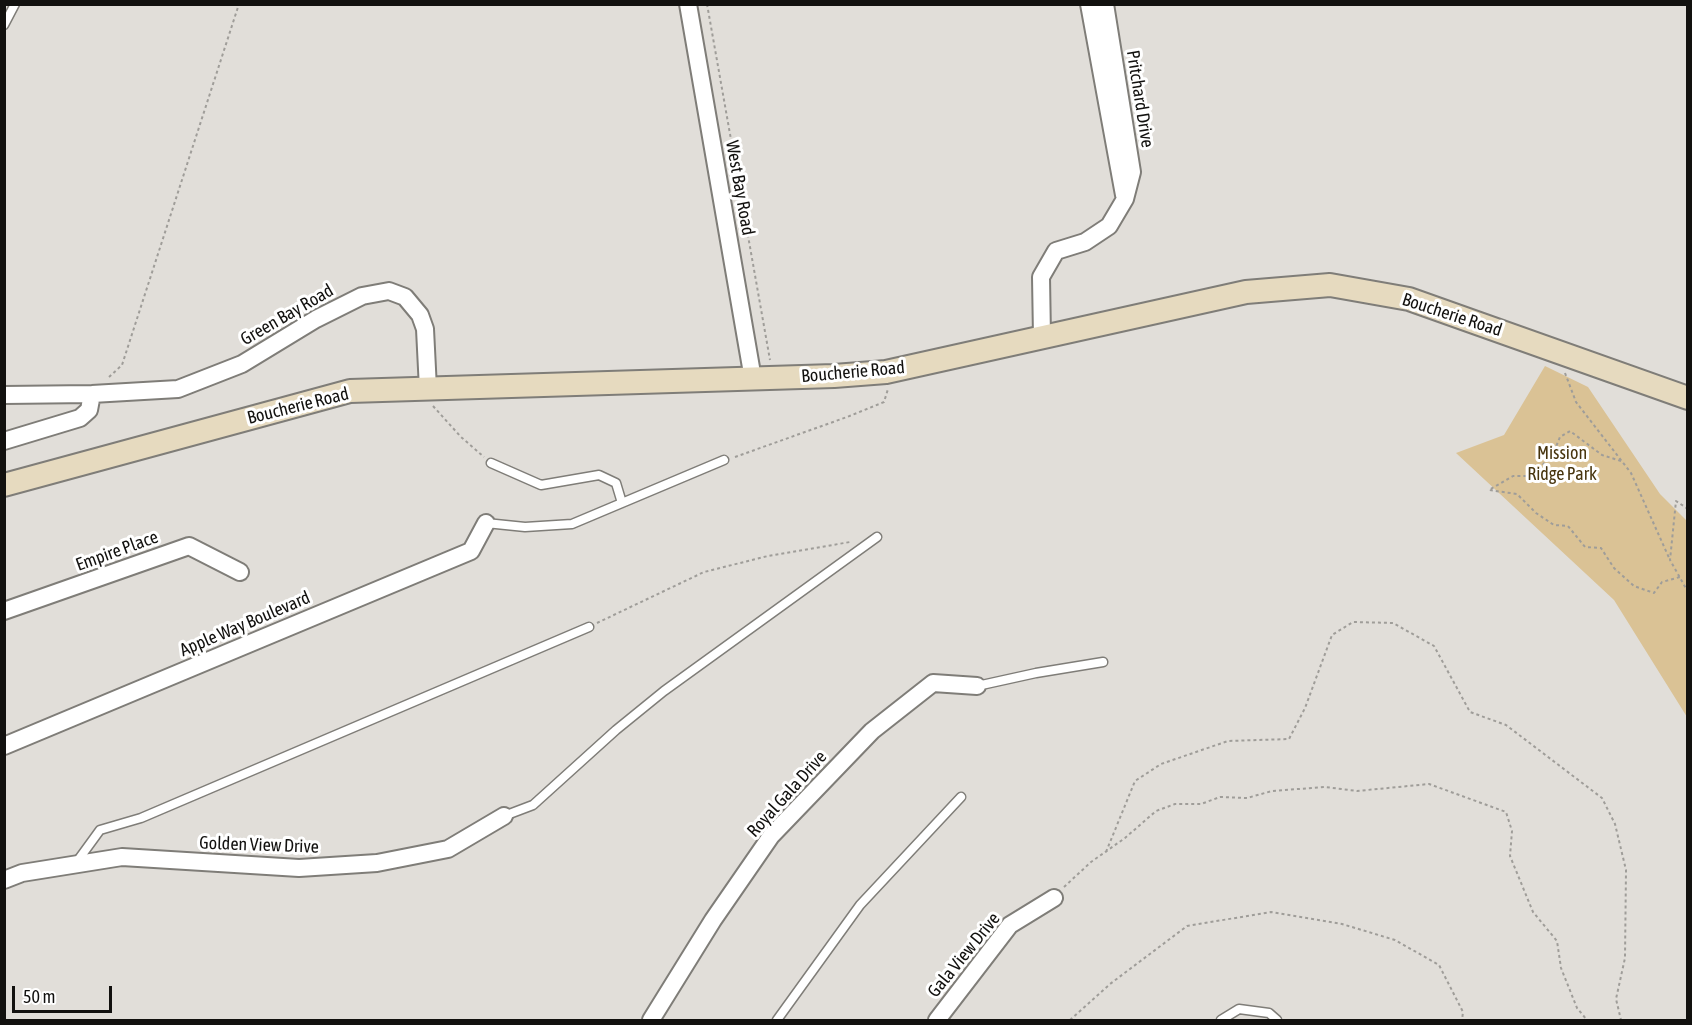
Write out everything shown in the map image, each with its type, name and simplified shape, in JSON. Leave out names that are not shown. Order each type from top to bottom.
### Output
[{"type":"main road","name":"Boucherie Road","points":[[4,485],[350,392],[763,379],[886,372],[1246,292],[1330,285],[1409,299],[1688,398]]},
{"type":"street","name":"West Bay Road","points":[[688,4],[763,379]]},
{"type":"street","name":"Pritchard Drive","points":[[1089,4],[1125,199]]},
{"type":"street","name":"Pritchard Drive","points":[[1042,337],[1041,277],[1056,251],[1085,242],[1109,226],[1125,199],[1132,172],[1105,4]]},
{"type":"street","name":"Green Bay Road","points":[[4,395],[178,389],[242,364],[316,319],[362,296],[388,291],[405,297],[420,315],[425,329],[428,389]]},
{"type":"street","points":[[4,441],[81,418],[89,410],[92,393]]},
{"type":"street","name":"Apple Way Boulevard","points":[[4,746],[471,551],[486,523]]},
{"type":"street","name":"Empire Place","points":[[4,612],[189,546],[240,572]]},
{"type":"street","name":"Royal Gala Drive","points":[[651,1020],[658,1005],[771,836],[872,731],[933,683],[977,686]]},
{"type":"street","name":"Golden View Drive","points":[[4,880],[22,873],[122,857],[299,868],[377,863],[448,849],[504,816]]},
{"type":"street","name":"Gala View Drive","points":[[937,1020],[1010,925],[1054,898]]},
{"type":"lane","points":[[4,25],[15,4]]},
{"type":"lane","points":[[486,523],[525,527],[572,524],[724,460]]},
{"type":"lane","points":[[491,463],[541,485],[599,475],[616,483],[622,503]]},
{"type":"lane","points":[[504,816],[532,806],[616,730],[664,691],[877,537]]},
{"type":"lane","points":[[74,866],[100,830],[141,818],[589,627]]},
{"type":"lane","points":[[977,686],[1103,662]]},
{"type":"lane","points":[[777,1020],[860,905],[961,796]]},
{"type":"lane","points":[[1221,1020],[1239,1009],[1269,1013],[1276,1020]]},
{"type":"path","points":[[92,393],[122,365],[239,4]]},
{"type":"path","points":[[707,4],[763,379]]},
{"type":"path","points":[[1558,351],[1576,402],[1631,473],[1670,560],[1688,592]]},
{"type":"path","points":[[724,460],[828,425],[884,402],[888,389],[886,372]]},
{"type":"path","points":[[428,389],[434,407],[461,437],[491,463]]},
{"type":"path","points":[[1621,460],[1602,455],[1570,430],[1560,437],[1552,454],[1532,476],[1513,476],[1489,490],[1517,494],[1536,513],[1554,525],[1568,526],[1585,546],[1601,548],[1614,568],[1634,586],[1654,593],[1662,582],[1680,577]]},
{"type":"path","points":[[1670,560],[1676,501],[1688,509]]},
{"type":"path","points":[[589,627],[704,572],[768,556],[877,537]]},
{"type":"path","points":[[1106,852],[1134,781],[1161,764],[1228,741],[1289,739],[1305,708],[1332,635],[1353,622],[1393,623],[1434,646],[1470,712],[1506,725],[1602,798],[1615,824],[1626,870],[1625,958],[1616,999],[1621,1020]]},
{"type":"path","points":[[1054,898],[1070,879],[1125,838],[1156,811],[1175,804],[1201,804],[1221,797],[1247,798],[1272,791],[1325,787],[1357,791],[1429,784],[1506,813],[1512,831],[1510,856],[1533,912],[1557,940],[1560,968],[1577,1008],[1587,1020]]},
{"type":"path","points":[[1070,1020],[1110,984],[1187,926],[1271,912],[1342,924],[1395,940],[1439,965],[1463,1012],[1462,1020]]},
{"type":"green space","name":"Mission Ridge Park","points":[[1545,366],[1588,387],[1660,494],[1687,521],[1687,717],[1614,600],[1456,453],[1504,435]]}]
